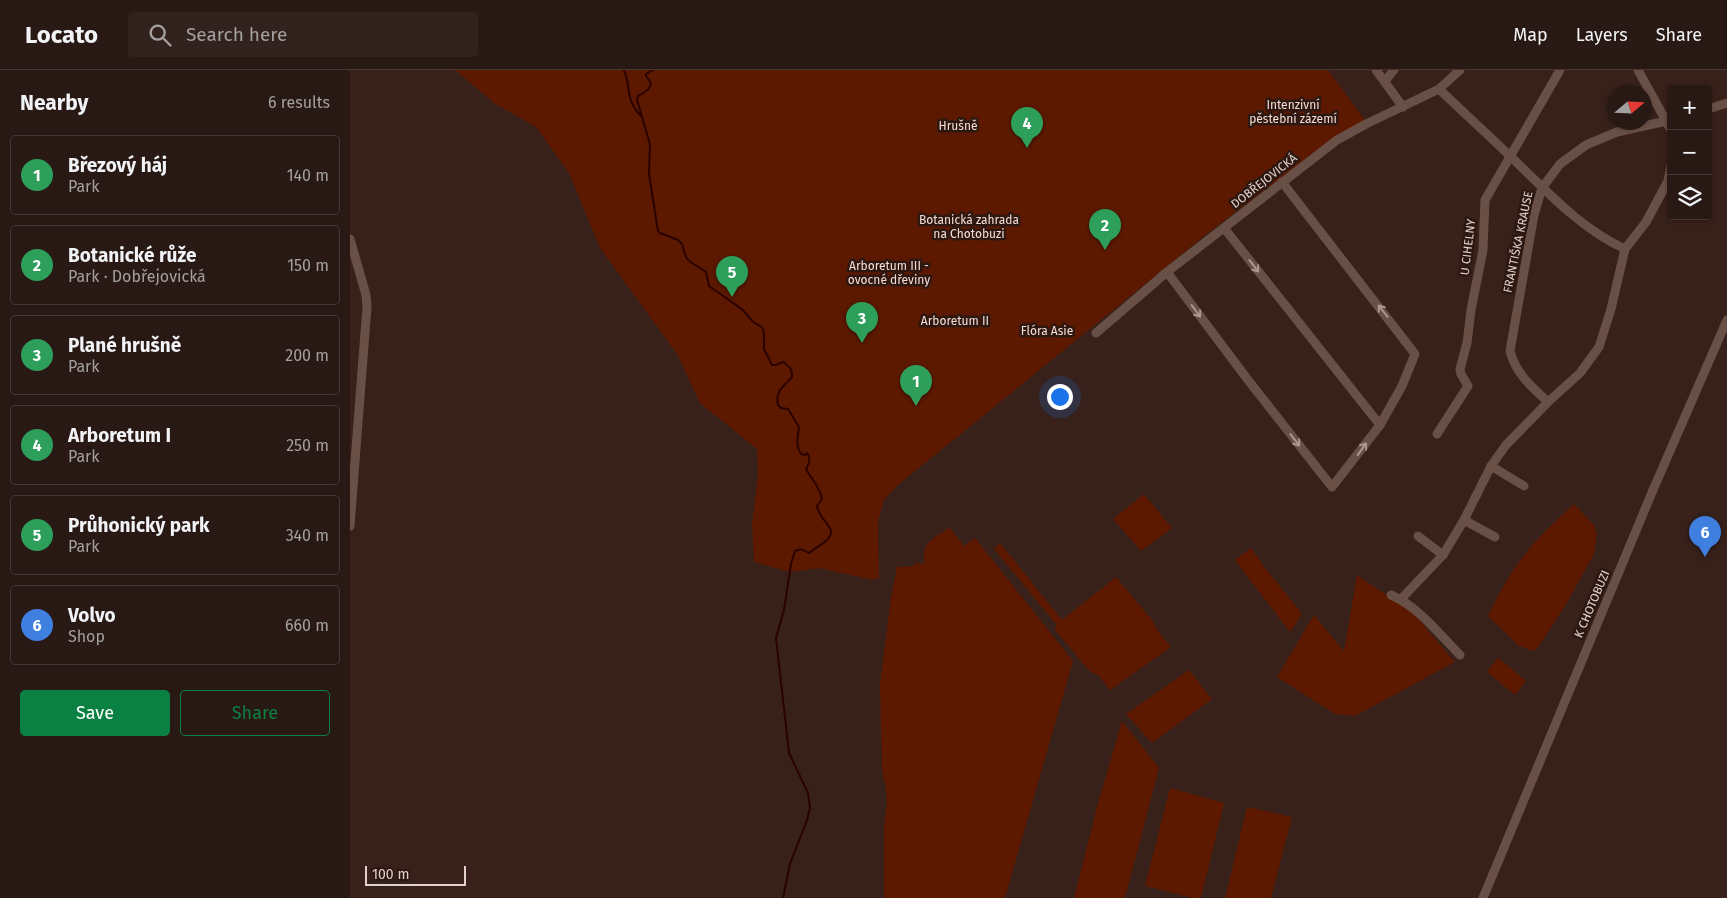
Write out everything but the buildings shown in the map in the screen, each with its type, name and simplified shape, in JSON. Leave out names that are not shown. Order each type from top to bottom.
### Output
[{"type":"street","points":[[1376,70],[1403,107]]},
{"type":"street","points":[[1385,81],[1394,70]]},
{"type":"street","name":"DOBŘEJOVICKÁ","points":[[1096,333],[1167,272],[1337,140],[1439,89],[1460,70]]},
{"type":"street","name":"U CIHELNY","points":[[1437,434],[1468,386],[1460,369],[1467,343],[1471,310],[1483,250],[1485,200],[1560,70]]},
{"type":"street","points":[[1638,70],[1667,121]]},
{"type":"street","points":[[1439,89],[1542,188],[1582,223],[1608,241],[1625,249]]},
{"type":"street","points":[[1712,108],[1727,103]]},
{"type":"street","name":"FRANTIŠKA KRAUSE","points":[[1548,402],[1521,376],[1513,364],[1510,350],[1528,244],[1542,188],[1560,164],[1586,145],[1617,132],[1667,124]]},
{"type":"street","points":[[1401,599],[1443,555],[1464,520],[1491,466],[1506,445],[1548,402],[1580,373],[1599,347],[1611,310],[1625,249],[1646,222],[1668,181],[1669,175]]},
{"type":"street","points":[[1167,272],[1332,487],[1380,425],[1402,386],[1415,354],[1282,182]]},
{"type":"street","points":[[1224,228],[1380,425]]},
{"type":"street","points":[[350,238],[366,295],[367,307],[350,526]]},
{"type":"street","name":"K CHOTOBUZI","points":[[1483,898],[1646,507],[1727,320]]},
{"type":"street","points":[[1491,466],[1524,486]]},
{"type":"street","points":[[1464,520],[1495,537]]},
{"type":"street","points":[[1418,536],[1443,555]]},
{"type":"street","points":[[1391,595],[1401,599],[1426,619],[1460,655]]},
{"type":"green space","points":[[455,70],[1328,70],[1365,120],[1332,139],[1209,232],[898,485],[884,500],[878,522],[879,578],[873,580],[819,568],[790,572],[754,562],[752,525],[758,474],[757,449],[700,403],[677,354],[600,248],[569,173],[536,127],[494,103]]},
{"type":"green space","points":[[1144,494],[1172,528],[1141,551],[1113,519]]},
{"type":"green space","points":[[1574,504],[1594,525],[1597,533],[1594,554],[1568,601],[1534,651],[1519,646],[1488,616],[1512,572],[1522,558],[1540,537]]},
{"type":"green space","points":[[950,528],[964,546],[975,538],[1073,661],[1005,898],[884,898],[884,824],[887,803],[882,770],[880,684],[891,598],[897,567],[914,566],[915,563],[925,564],[924,552],[928,543]]},
{"type":"green space","points":[[1000,543],[1062,620],[1116,577],[1152,620],[1160,634],[1171,647],[1110,690],[1099,676],[1086,667],[1055,630],[1056,624],[994,549]]},
{"type":"green space","points":[[1251,548],[1300,611],[1301,616],[1290,632],[1235,560]]},
{"type":"green space","points":[[1357,575],[1414,614],[1455,662],[1355,716],[1335,714],[1277,677],[1314,615],[1344,651]]},
{"type":"green space","points":[[1498,658],[1526,681],[1515,695],[1487,672]]},
{"type":"green space","points":[[1189,670],[1212,699],[1152,743],[1126,714]]},
{"type":"green space","points":[[1122,721],[1159,768],[1125,898],[1074,898],[1097,807]]},
{"type":"green space","points":[[1170,788],[1224,803],[1201,898],[1193,898],[1145,886]]},
{"type":"green space","points":[[1247,807],[1292,817],[1271,898],[1225,898]]},
{"type":"waterway","points":[[624,70],[630,99],[641,116]]},
{"type":"waterway","points":[[653,70],[646,74],[651,83],[649,88],[638,96],[637,100],[650,144],[649,174],[658,231],[678,240],[682,244],[689,261],[706,272],[709,286],[743,310],[753,322],[762,327],[764,349],[772,365],[783,362],[789,366],[792,377],[779,392],[778,405],[781,408],[788,409],[799,427],[798,448],[801,454],[805,455],[807,453],[809,456],[806,469],[818,487],[822,499],[817,506],[822,518],[831,531],[827,540],[809,553],[804,550],[795,551],[791,564],[784,610],[776,638],[789,753],[808,793],[810,808],[790,864],[783,898]]},
{"type":"place","name":"Arboretum I","points":[[1027,148]]},
{"type":"place","name":"Botanické růže","points":[[1105,250]]},
{"type":"place","name":"Průhonický park","points":[[732,297]]},
{"type":"place","name":"Plané hrušně","points":[[862,343]]},
{"type":"place","name":"Březový háj","points":[[916,406]]},
{"type":"place","name":"Volvo","points":[[1705,557]]},
{"type":"park label","name":"Intenzivní pěstební zázemí","points":[[1293,112]]},
{"type":"park label","name":"Hrušně","points":[[958,126]]},
{"type":"park label","name":"Botanická zahrada na Chotobuzi","points":[[969,227]]},
{"type":"park label","name":"Arboretum III - ovocné dřeviny","points":[[889,273]]},
{"type":"park label","name":"Arboretum II","points":[[955,321]]},
{"type":"park label","name":"Flóra Asie","points":[[1047,331]]}]
